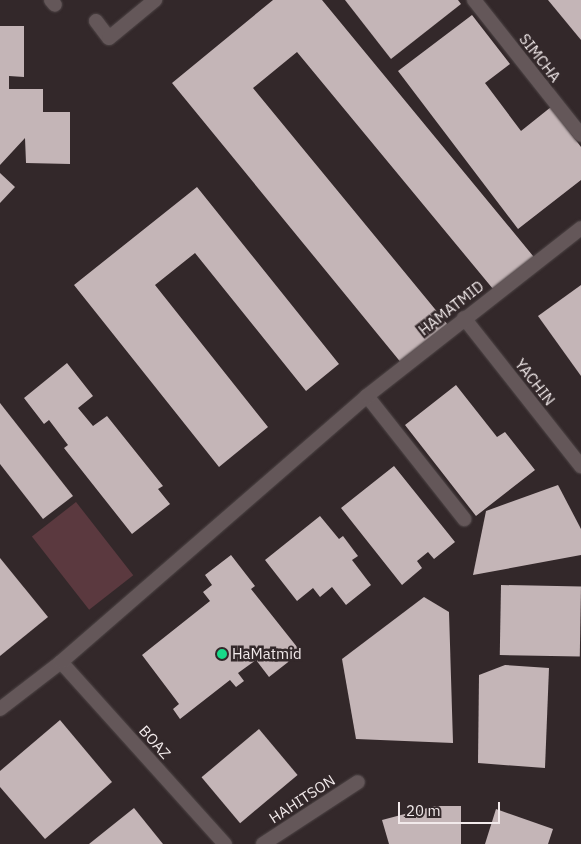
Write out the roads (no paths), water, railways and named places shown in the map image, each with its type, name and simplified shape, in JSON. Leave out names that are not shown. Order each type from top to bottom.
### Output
[{"type":"street","points":[[96,21],[109,38],[155,0]]},
{"type":"street","name":"SIMCHA","points":[[474,0],[581,135]]},
{"type":"street","name":"HAMATMID","points":[[0,709],[61,662],[367,396],[581,228]]},
{"type":"street","name":"YACHIN","points":[[464,318],[581,466]]},
{"type":"street","points":[[367,396],[464,519]]},
{"type":"street","name":"BOAZ","points":[[61,662],[225,844]]},
{"type":"street","name":"HAHITSON","points":[[263,844],[358,782]]},
{"type":"place","name":"HaMatmid","points":[[222,654]]}]
